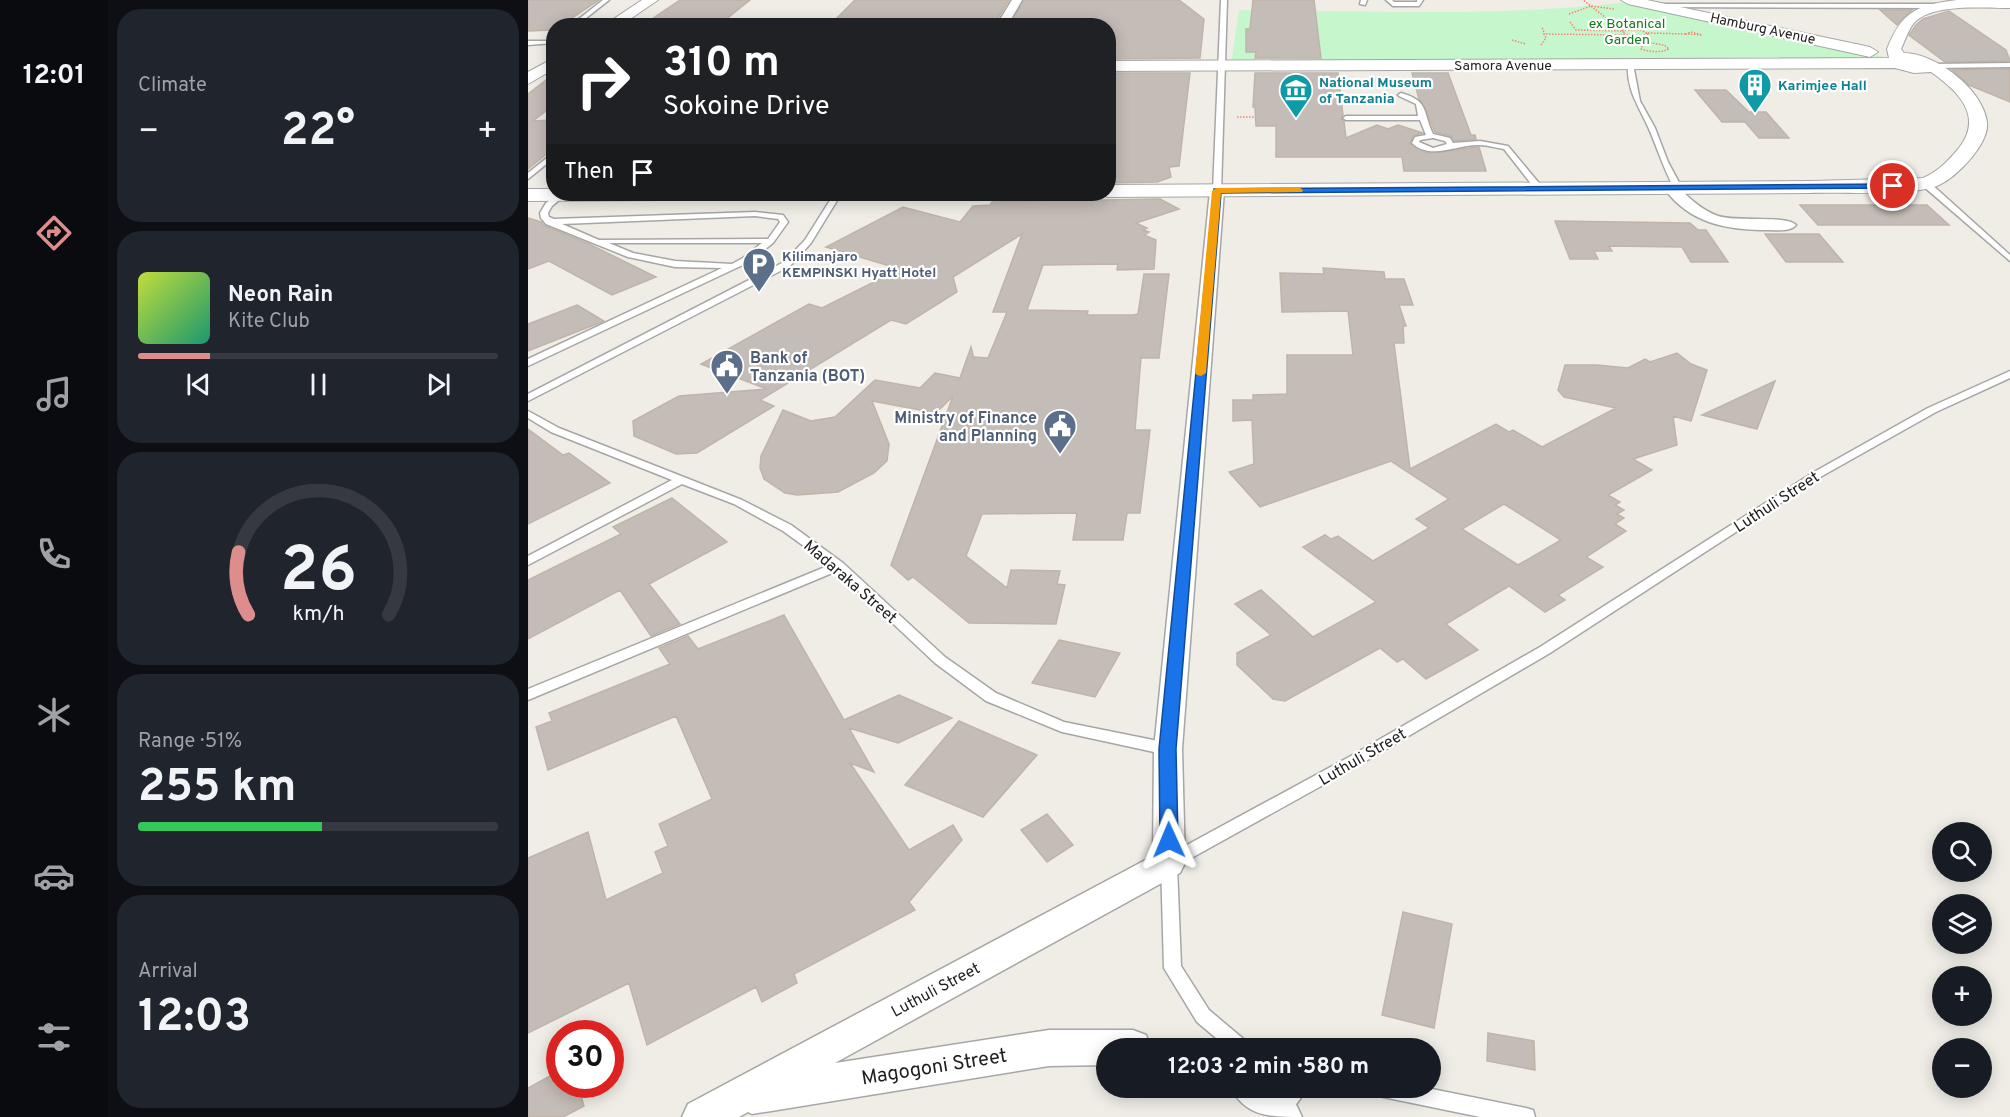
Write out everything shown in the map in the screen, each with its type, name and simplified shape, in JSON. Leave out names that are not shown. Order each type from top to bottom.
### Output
[{"type":"street","points":[[623,18],[651,0]]},
{"type":"street","points":[[1006,18],[1017,0]]},
{"type":"street","name":"Hamburg Avenue","points":[[1628,0],[1806,37],[1903,62]]},
{"type":"street","points":[[1968,96],[1903,62],[1908,51],[1899,35],[1910,19],[1919,12],[1942,6],[1977,2],[2010,4]]},
{"type":"street","name":"Samora Avenue","points":[[1116,66],[1903,62],[1922,69],[1934,66]]},
{"type":"street","points":[[528,67],[546,65]]},
{"type":"street","points":[[1116,191],[1879,187],[1926,184],[1943,177],[1953,169],[1974,141],[1980,122],[1968,96],[1934,66]]},
{"type":"street","points":[[528,79],[546,68]]},
{"type":"street","points":[[1674,188],[1690,208],[1720,223],[1788,225]]},
{"type":"street","points":[[1169,863],[1168,749],[1216,191]]},
{"type":"street","points":[[528,195],[546,195]]},
{"type":"street","name":"Luthuli Street","points":[[701,1117],[1169,863]]},
{"type":"street","name":"Magogoni Street","points":[[735,1097],[1049,1048],[1096,1048]]},
{"type":"street","points":[[1271,1098],[1286,1105]]},
{"type":"lane","points":[[582,18],[606,0]]},
{"type":"lane","points":[[1216,191],[1224,0]]},
{"type":"lane","points":[[1389,0],[1393,4],[1414,5],[1419,4],[1420,0]]},
{"type":"lane","points":[[1660,6],[1942,6]]},
{"type":"lane","points":[[528,43],[546,43]]},
{"type":"lane","points":[[1630,64],[1637,101],[1652,128],[1674,188]]},
{"type":"lane","points":[[1934,66],[2010,65]]},
{"type":"lane","points":[[1401,95],[1419,103],[1422,118],[1430,135]]},
{"type":"lane","points":[[1346,118],[1422,118]]},
{"type":"lane","points":[[1451,145],[1448,139],[1430,135],[1417,138],[1415,143],[1420,147],[1432,149],[1480,143],[1506,147],[1539,188]]},
{"type":"lane","points":[[528,177],[546,161]]},
{"type":"lane","points":[[1926,184],[2010,259]]},
{"type":"lane","points":[[554,201],[544,213],[549,222],[595,242],[654,261],[735,266]]},
{"type":"lane","points":[[528,398],[787,264],[808,241],[833,201]]},
{"type":"lane","points":[[528,363],[757,254],[784,222],[780,217],[770,214],[549,222]]},
{"type":"lane","points":[[595,242],[770,241]]},
{"type":"lane","name":"Luthuli Street","points":[[1169,863],[1354,761],[1545,650],[1818,474],[1932,410],[2010,374]]},
{"type":"lane","name":"Madaraka Street","points":[[528,414],[555,430],[738,502],[787,528],[839,566],[940,660],[991,698],[1062,727],[1168,749]]},
{"type":"lane","points":[[528,561],[683,479]]},
{"type":"lane","points":[[528,694],[839,566]]},
{"type":"lane","points":[[1169,863],[1173,968],[1203,1016],[1229,1038]]},
{"type":"lane","points":[[1432,1098],[1526,1117]]},
{"type":"path","points":[[1583,0],[1626,35]]},
{"type":"path","points":[[1569,14],[1591,6]]},
{"type":"path","points":[[1570,22],[1576,30],[1637,30],[1647,33],[1686,34]]},
{"type":"path","points":[[1541,46],[1546,38],[1542,27]]},
{"type":"path","points":[[1543,34],[1613,35],[1626,35],[1652,41],[1620,40],[1613,35],[1609,31]]},
{"type":"path","points":[[1642,37],[1647,33]]},
{"type":"green space","name":"ex Botanical Garden","points":[[1628,2],[1912,63],[1231,65],[1239,10],[1385,12],[1531,10]]},
{"type":"building","points":[[528,0],[599,0],[572,18],[546,18],[546,30],[528,31]]},
{"type":"building","points":[[680,0],[750,0],[728,18],[653,18]]},
{"type":"building","points":[[855,0],[1009,0],[998,18],[837,18]]},
{"type":"building","points":[[1024,0],[1179,0],[1204,19],[1200,58],[1116,59],[1116,18],[1014,18]]},
{"type":"building","points":[[1253,0],[1314,0],[1321,58],[1255,58],[1256,52],[1246,52],[1246,29],[1250,29]]},
{"type":"building","points":[[1880,10],[1912,10],[1897,25]]},
{"type":"building","points":[[1949,11],[2006,50],[2010,61],[1945,62],[1909,35],[1923,19]]},
{"type":"building","points":[[2010,69],[2010,102],[1969,85],[1952,70]]},
{"type":"building","points":[[1116,73],[1190,73],[1179,166],[1169,167],[1171,177],[1157,182],[1116,183]]},
{"type":"building","points":[[1255,73],[1338,73],[1343,115],[1341,119],[1344,121],[1346,138],[1377,125],[1388,129],[1398,125],[1423,133],[1413,136],[1410,144],[1427,153],[1479,147],[1486,171],[1404,171],[1402,157],[1276,157],[1276,126],[1256,126],[1255,107],[1253,107]]},
{"type":"building","points":[[1412,73],[1448,73],[1471,135],[1475,135],[1476,139],[1454,141],[1451,136],[1435,132],[1425,107],[1419,99]]},
{"type":"building","points":[[546,80],[546,111],[533,121],[546,120],[546,154],[528,169],[528,94]]},
{"type":"building","name":"Karimjee Hall","points":[[1695,90],[1726,90],[1749,112],[1766,112],[1789,138],[1759,138],[1745,122],[1722,122]]},
{"type":"building","points":[[1160,199],[1179,209],[1136,223],[1147,228],[1143,230],[1149,232],[1144,235],[1156,240],[1154,269],[1117,270],[1118,264],[1043,265],[1027,310],[1088,311],[1087,315],[1138,314],[1144,274],[1169,274],[1159,358],[1141,358],[1135,430],[1150,430],[1140,513],[1127,513],[1123,540],[1073,540],[1077,513],[982,514],[966,556],[1007,588],[1011,570],[1060,571],[1057,584],[1065,585],[1056,624],[969,623],[913,577],[908,580],[891,565],[953,396],[936,413],[872,401],[889,444],[887,461],[874,473],[838,492],[797,495],[785,493],[764,479],[760,468],[761,456],[783,410],[811,421],[835,417],[875,380],[920,388],[935,373],[960,378],[971,347],[974,359],[975,357],[988,358],[1007,312],[993,312],[1022,234],[953,277],[957,292],[906,324],[891,320],[760,400],[774,406],[697,453],[676,454],[634,436],[633,421],[679,396],[767,389],[701,364],[809,304],[822,308],[900,269],[826,247],[903,207],[960,222],[973,206],[990,205],[992,202]]},
{"type":"building","points":[[1800,205],[1927,205],[1949,225],[1818,225]]},
{"type":"building","points":[[528,218],[589,244],[656,277],[612,295],[549,261],[528,269]]},
{"type":"building","points":[[1555,221],[1690,223],[1698,230],[1706,230],[1728,262],[1691,262],[1682,247],[1609,246],[1612,251],[1594,251],[1598,259],[1570,259]]},
{"type":"building","points":[[1765,234],[1819,234],[1843,262],[1786,262]]},
{"type":"building","points":[[1323,268],[1384,272],[1385,279],[1404,279],[1413,305],[1399,305],[1406,326],[1403,326],[1404,343],[1394,343],[1410,469],[1496,424],[1509,432],[1513,430],[1542,447],[1616,408],[1564,397],[1558,390],[1565,365],[1628,368],[1645,359],[1650,362],[1677,353],[1691,364],[1707,370],[1691,421],[1673,416],[1677,445],[1633,459],[1652,470],[1608,495],[1620,502],[1615,505],[1624,510],[1617,514],[1624,518],[1615,524],[1626,531],[1586,557],[1603,567],[1558,595],[1565,600],[1545,612],[1509,586],[1446,624],[1478,650],[1426,679],[1403,659],[1397,662],[1380,648],[1285,701],[1273,699],[1237,665],[1237,653],[1271,635],[1235,604],[1261,590],[1313,637],[1376,602],[1303,547],[1325,535],[1331,539],[1338,536],[1373,561],[1429,528],[1416,519],[1449,499],[1391,461],[1260,507],[1229,472],[1254,464],[1252,420],[1233,421],[1233,400],[1253,400],[1253,395],[1287,394],[1287,355],[1353,355],[1348,311],[1282,312],[1280,273],[1324,274]],"holes":[[[1504,504],[1561,540],[1518,565],[1462,529]]]},
{"type":"building","points":[[577,305],[604,321],[528,351],[528,324]]},
{"type":"building","points":[[1775,381],[1757,429],[1702,415]]},
{"type":"building","points":[[528,429],[563,455],[569,453],[610,483],[528,524]]},
{"type":"building","points":[[672,498],[727,542],[649,584],[680,624],[651,636],[620,590],[528,639],[528,580],[621,534],[613,527]]},
{"type":"building","points":[[784,615],[844,720],[899,695],[952,718],[898,743],[849,728],[874,772],[850,763],[909,850],[953,825],[962,840],[909,902],[915,910],[794,974],[797,983],[762,1002],[756,987],[647,1045],[629,983],[554,1020],[546,1020],[546,1024],[528,1033],[528,858],[588,832],[606,900],[663,873],[655,852],[668,846],[659,824],[712,799],[676,716],[548,770],[536,727],[552,721],[549,713],[670,664],[659,648],[688,636],[698,649]]},
{"type":"building","points":[[1059,640],[1120,653],[1095,697],[1032,683]]},
{"type":"building","points":[[959,721],[1037,755],[983,817],[905,785]]},
{"type":"building","points":[[1047,814],[1073,845],[1047,862],[1021,830]]},
{"type":"building","points":[[1403,912],[1452,924],[1434,1028],[1382,1015]]},
{"type":"building","points":[[1488,1033],[1534,1041],[1535,1070],[1487,1061]]},
{"type":"building","points":[[546,1078],[546,1098],[582,1098],[584,1106],[563,1117],[528,1117],[528,1088]]},
{"type":"slow traffic","points":[[1201,373],[1216,191],[1299,190]]},
{"type":"place","name":"Karimjee Hall","points":[[1755,114]]},
{"type":"place","name":"National Museum of Tanzania","points":[[1296,119]]},
{"type":"place","name":"Kilimanjaro KEMPINSKI Hyatt Hotel","points":[[759,293]]},
{"type":"place","name":"Bank of Tanzania (BOT)","points":[[727,395]]},
{"type":"place","name":"Ministry of Finance and Planning","points":[[1060,455]]},
{"type":"route","points":[[1169,840],[1168,749],[1216,191],[1893,186]]}]
